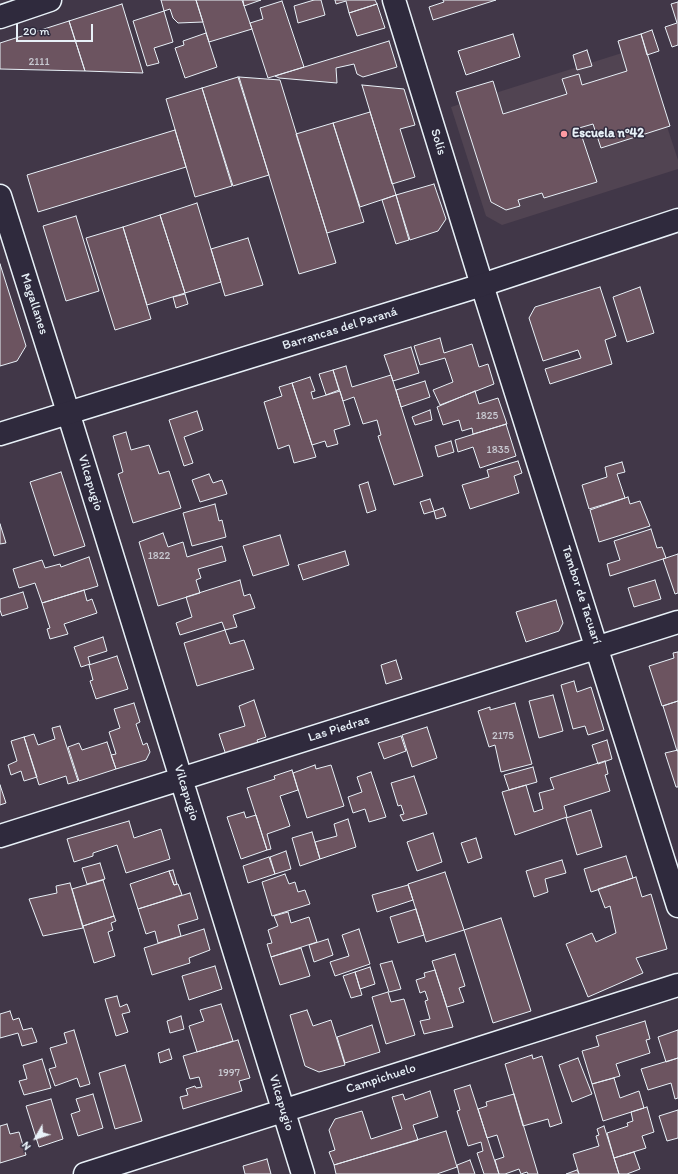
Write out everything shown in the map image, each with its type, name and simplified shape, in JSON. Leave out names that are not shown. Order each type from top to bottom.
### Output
[{"type":"street","points":[[0,17],[50,0]]},
{"type":"street","name":"Solís","points":[[394,0],[482,284]]},
{"type":"street","name":"Magallanes","points":[[0,196],[68,412]]},
{"type":"street","name":"Barrancas del Paraná","points":[[0,434],[482,284],[678,220]]},
{"type":"street","name":"Tambor de Tacuarí","points":[[482,284],[678,906]]},
{"type":"street","name":"Vilcapugio","points":[[68,412],[303,1174]]},
{"type":"street","name":"Las Piedras","points":[[0,836],[678,622]]},
{"type":"street","name":"Campichuelo","points":[[85,1174],[678,985]]},
{"type":"shaded area","name":"Escuela nº42","points":[[641,47],[678,160],[678,169],[502,225],[486,216],[451,107]]},
{"type":"building","points":[[161,0],[196,0],[203,22],[178,23],[173,18],[170,9],[164,11]]},
{"type":"building","points":[[196,0],[242,0],[252,29],[209,42]]},
{"type":"building","points":[[243,0],[261,0],[244,6]]},
{"type":"building","points":[[314,0],[321,0],[325,15],[298,23],[294,6]]},
{"type":"building","points":[[335,0],[375,0],[377,4],[349,13],[346,1],[336,4]]},
{"type":"building","points":[[443,0],[496,0],[433,20],[429,7],[444,2]]},
{"type":"building","points":[[282,1],[304,67],[268,78],[250,23],[263,19],[260,8]]},
{"type":"building","points":[[678,2],[678,45],[672,47],[665,27],[677,23],[671,4]]},
{"type":"building","points":[[122,4],[143,73],[85,71],[69,21]]},
{"type":"building","points":[[377,4],[385,28],[357,36],[349,13]]},
{"type":"building","points":[[164,11],[173,42],[154,48],[159,63],[147,66],[133,21]]},
{"type":"building","points":[[69,21],[85,71],[0,69],[0,43]]},
{"type":"building","points":[[652,30],[659,51],[647,55],[641,34]]},
{"type":"building","points":[[206,33],[217,67],[185,78],[175,48],[184,45],[183,41]]},
{"type":"building","points":[[513,34],[520,57],[466,75],[458,51]]},
{"type":"building","name":"Escuela nº42","points":[[641,34],[670,126],[601,148],[593,124],[579,128],[597,182],[544,198],[542,193],[518,200],[520,206],[506,210],[491,202],[456,92],[493,81],[503,114],[567,94],[562,79],[579,74],[582,85],[627,71],[618,41]]},
{"type":"building","points":[[389,41],[397,67],[363,77],[357,74],[354,64],[336,68],[337,83],[279,78],[275,76]]},
{"type":"building","points":[[587,50],[592,66],[577,70],[573,55]]},
{"type":"building","points":[[238,77],[269,175],[233,186],[202,88]]},
{"type":"building","points":[[239,77],[280,80],[336,263],[299,274]]},
{"type":"building","points":[[362,85],[404,89],[415,125],[400,129],[415,177],[392,184]]},
{"type":"building","points":[[202,88],[232,186],[195,197],[166,99]]},
{"type":"building","points":[[370,112],[396,195],[360,207],[333,123]]},
{"type":"building","points":[[333,123],[364,222],[327,233],[296,134]]},
{"type":"building","points":[[175,130],[186,167],[38,212],[27,175]]},
{"type":"building","points":[[434,184],[446,219],[438,231],[410,240],[396,195]]},
{"type":"building","points":[[396,195],[409,240],[396,244],[382,200]]},
{"type":"building","points":[[197,203],[221,282],[185,293],[160,215]]},
{"type":"building","points":[[160,215],[185,293],[147,305],[123,227]]},
{"type":"building","points":[[76,216],[99,291],[66,301],[43,226]]},
{"type":"building","points":[[123,227],[151,319],[115,330],[86,238]]},
{"type":"building","points":[[248,238],[263,285],[225,296],[211,249]]},
{"type":"building","points":[[0,264],[26,346],[17,361],[0,366]]},
{"type":"building","points":[[600,287],[616,336],[605,340],[612,364],[550,384],[545,369],[581,358],[578,350],[543,361],[529,318],[535,307]]},
{"type":"building","points":[[640,287],[654,333],[627,342],[613,297]]},
{"type":"building","points":[[185,294],[188,304],[176,308],[173,297]]},
{"type":"building","points":[[440,338],[444,353],[472,344],[479,367],[488,364],[494,384],[440,405],[433,390],[453,382],[445,358],[420,365],[414,346]]},
{"type":"building","points":[[411,347],[419,373],[393,381],[384,355]]},
{"type":"building","points":[[346,366],[352,387],[391,375],[423,476],[394,485],[378,436],[381,435],[377,420],[363,424],[354,397],[343,401],[333,370]]},
{"type":"building","points":[[333,370],[339,390],[326,395],[319,374]]},
{"type":"building","points":[[310,377],[315,391],[311,392],[313,399],[340,391],[350,425],[334,430],[338,444],[327,447],[325,441],[312,445],[292,383]]},
{"type":"building","points":[[425,381],[430,397],[401,407],[396,390]]},
{"type":"building","points":[[292,383],[316,457],[294,463],[289,445],[278,449],[264,402],[282,396],[279,387]]},
{"type":"building","points":[[475,391],[479,404],[498,398],[507,424],[473,434],[472,428],[462,431],[459,420],[443,425],[437,407]]},
{"type":"building","points":[[430,410],[432,420],[415,425],[412,417]]},
{"type":"building","points":[[197,411],[203,430],[184,437],[193,463],[184,466],[169,420]]},
{"type":"building","points":[[506,424],[516,456],[480,468],[473,447],[458,452],[455,440]]},
{"type":"building","points":[[126,432],[131,450],[149,445],[159,474],[169,471],[181,508],[133,523],[118,474],[123,472],[113,436]]},
{"type":"building","points":[[451,441],[454,452],[438,457],[435,446]]},
{"type":"building","points":[[518,461],[522,473],[514,476],[519,493],[470,509],[462,485],[489,477],[487,470]]},
{"type":"building","points":[[622,462],[625,472],[617,474],[625,498],[589,509],[582,485],[607,477],[605,467]]},
{"type":"building","points":[[61,472],[85,546],[54,556],[30,482]]},
{"type":"building","points":[[209,474],[213,483],[222,480],[227,494],[200,502],[192,480]]},
{"type":"building","points":[[368,482],[376,510],[367,513],[359,485]]},
{"type":"building","points":[[628,497],[630,504],[640,501],[650,526],[599,542],[590,510]]},
{"type":"building","points":[[430,499],[434,511],[424,514],[420,502]]},
{"type":"building","points":[[215,504],[219,521],[222,520],[226,537],[192,546],[183,513]]},
{"type":"building","points":[[443,508],[446,516],[436,519],[434,511]]},
{"type":"building","points":[[0,524],[6,543],[0,544]]},
{"type":"building","points":[[651,529],[657,548],[662,547],[666,558],[610,576],[607,564],[620,560],[614,541]]},
{"type":"building","points":[[163,533],[168,547],[183,542],[187,557],[222,546],[226,561],[198,569],[201,578],[196,580],[200,593],[158,606],[139,542]]},
{"type":"building","points":[[280,535],[289,565],[253,576],[243,546]]},
{"type":"building","points":[[345,551],[349,565],[303,580],[298,565]]},
{"type":"building","points":[[678,554],[678,593],[675,594],[663,559]]},
{"type":"building","points":[[89,557],[98,586],[42,603],[35,583],[19,588],[13,569],[42,560],[45,568],[60,564],[61,567]]},
{"type":"building","points":[[240,580],[244,596],[250,594],[255,608],[233,615],[237,627],[225,630],[222,622],[180,635],[176,623],[192,617],[186,597]]},
{"type":"building","points":[[655,580],[661,599],[634,607],[628,588]]},
{"type":"building","points":[[84,590],[87,601],[92,599],[97,613],[64,624],[68,634],[50,639],[47,629],[50,628],[42,603]]},
{"type":"building","points":[[23,592],[28,608],[2,616],[0,610],[0,599]]},
{"type":"building","points":[[556,600],[563,623],[559,631],[526,642],[516,612]]},
{"type":"building","points":[[225,630],[230,644],[244,640],[254,669],[197,686],[184,643]]},
{"type":"building","points":[[103,637],[107,651],[88,657],[90,664],[81,667],[74,647]]},
{"type":"building","points":[[678,652],[678,701],[662,706],[649,666],[674,658],[673,653]]},
{"type":"building","points":[[117,656],[128,689],[96,699],[90,681],[93,680],[89,665]]},
{"type":"building","points":[[396,660],[402,679],[386,684],[381,665]]},
{"type":"building","points":[[574,681],[577,692],[591,687],[604,730],[588,735],[585,726],[573,729],[561,685]]},
{"type":"building","points":[[553,695],[563,731],[539,738],[529,701]]},
{"type":"building","points":[[254,700],[266,737],[257,740],[261,751],[228,761],[219,734],[245,726],[239,706]]},
{"type":"building","points":[[678,701],[678,751],[677,751],[663,706]]},
{"type":"building","points":[[134,703],[140,722],[136,724],[143,745],[147,743],[150,752],[146,760],[116,769],[111,755],[116,754],[109,732],[120,728],[114,709]]},
{"type":"building","points":[[515,703],[532,764],[501,772],[495,745],[489,747],[478,711],[490,707],[490,710]]},
{"type":"building","points":[[60,726],[78,781],[68,784],[66,776],[39,785],[24,737],[34,734],[38,745],[55,739],[52,728]]},
{"type":"building","points":[[427,727],[437,758],[412,767],[402,735]]},
{"type":"building","points":[[401,736],[406,751],[384,759],[378,743]]},
{"type":"building","points":[[24,737],[37,777],[24,781],[21,771],[11,775],[8,765],[17,761],[11,741]]},
{"type":"building","points":[[607,740],[612,759],[598,764],[592,745]]},
{"type":"building","points":[[107,742],[116,769],[79,781],[68,747],[79,743],[82,750]]},
{"type":"building","points":[[678,750],[678,787],[676,787],[665,753]]},
{"type":"building","points":[[605,761],[608,774],[605,775],[610,791],[564,806],[567,817],[515,835],[502,792],[526,785],[534,812],[543,809],[539,793],[554,789],[550,778]]},
{"type":"building","points":[[315,765],[316,769],[331,765],[344,806],[307,818],[293,773]]},
{"type":"building","points":[[533,767],[537,782],[509,790],[504,775]]},
{"type":"building","points":[[292,770],[298,790],[280,796],[290,826],[267,834],[271,849],[267,850],[247,788],[275,779],[274,776]]},
{"type":"building","points":[[371,772],[386,817],[369,822],[365,809],[353,813],[348,797],[362,792],[357,777]]},
{"type":"building","points":[[414,776],[427,814],[403,821],[400,815],[404,814],[401,805],[398,806],[391,783]]},
{"type":"building","points":[[0,785],[6,803],[0,805]]},
{"type":"building","points":[[591,810],[602,847],[577,855],[566,818]]},
{"type":"building","points":[[244,812],[246,818],[256,815],[267,850],[241,859],[227,817]]},
{"type":"building","points":[[348,819],[356,847],[320,859],[315,842],[337,836],[334,824]]},
{"type":"building","points":[[129,821],[134,838],[161,829],[170,859],[126,873],[117,845],[93,853],[93,856],[74,862],[67,839]]},
{"type":"building","points":[[312,832],[320,859],[300,866],[292,838]]},
{"type":"building","points":[[433,833],[442,862],[417,871],[407,842]]},
{"type":"building","points":[[476,838],[482,858],[468,863],[461,843]]},
{"type":"building","points":[[286,851],[291,869],[275,874],[270,857]]},
{"type":"building","points":[[626,856],[633,878],[591,892],[584,869]]},
{"type":"building","points":[[269,857],[275,874],[248,883],[243,866]]},
{"type":"building","points":[[562,860],[566,873],[545,879],[548,892],[534,897],[526,871]]},
{"type":"building","points":[[100,863],[105,879],[87,884],[82,868]]},
{"type":"building","points":[[173,870],[177,884],[174,885],[169,871]]},
{"type":"building","points":[[169,871],[174,885],[178,884],[182,895],[138,909],[130,884]]},
{"type":"building","points":[[445,872],[464,930],[426,942],[408,884]]},
{"type":"building","points":[[285,874],[289,884],[295,882],[298,892],[305,890],[310,904],[272,916],[262,882]]},
{"type":"building","points":[[636,877],[642,897],[651,894],[667,949],[636,958],[643,973],[588,997],[566,944],[592,933],[596,942],[616,933],[610,906],[605,908],[598,889]]},
{"type":"building","points":[[103,880],[114,916],[83,926],[72,889]]},
{"type":"building","points":[[70,883],[83,928],[43,936],[29,899],[57,893],[56,886]]},
{"type":"building","points":[[408,885],[413,900],[377,912],[372,895]]},
{"type":"building","points":[[190,893],[198,919],[178,925],[181,936],[158,943],[155,931],[146,934],[138,909]]},
{"type":"building","points":[[416,909],[424,935],[398,943],[390,917]]},
{"type":"building","points":[[288,912],[291,923],[309,917],[317,942],[271,957],[267,944],[272,943],[268,930],[278,926],[274,916]]},
{"type":"building","points":[[114,916],[116,921],[111,923],[113,930],[108,932],[115,956],[94,963],[83,926]]},
{"type":"building","points":[[501,918],[531,1011],[493,1023],[464,930]]},
{"type":"building","points":[[204,929],[210,950],[189,958],[190,963],[152,975],[144,948]]},
{"type":"building","points":[[359,929],[370,964],[335,976],[330,962],[349,956],[342,935]]},
{"type":"building","points":[[328,939],[333,955],[314,962],[309,945]]},
{"type":"building","points":[[301,948],[310,976],[280,985],[271,957]]},
{"type":"building","points":[[455,954],[465,986],[459,988],[464,1002],[447,1007],[432,961]]},
{"type":"building","points":[[392,961],[401,989],[389,992],[380,964]]},
{"type":"building","points":[[215,966],[222,989],[189,1000],[182,976]]},
{"type":"building","points":[[370,967],[375,984],[360,989],[355,972]]},
{"type":"building","points":[[435,970],[453,1027],[424,1034],[420,1021],[430,1019],[425,1001],[428,1000],[425,991],[420,993],[416,980],[425,977],[424,973]]},
{"type":"building","points":[[355,972],[362,995],[351,998],[343,976]]},
{"type":"building","points":[[388,992],[391,1002],[404,999],[415,1035],[386,1044],[372,997]]},
{"type":"building","points":[[117,996],[120,1007],[127,1004],[130,1012],[122,1014],[128,1032],[116,1036],[105,999]]},
{"type":"building","points":[[221,1004],[233,1041],[197,1052],[189,1026],[204,1021],[200,1010]]},
{"type":"building","points":[[307,1010],[313,1026],[331,1020],[345,1065],[319,1072],[305,1066],[290,1015]]},
{"type":"building","points":[[10,1011],[13,1020],[19,1018],[23,1030],[32,1028],[37,1042],[22,1046],[18,1033],[0,1038],[0,1014]]},
{"type":"building","points":[[181,1016],[184,1029],[170,1033],[167,1021]]},
{"type":"building","points":[[645,1021],[650,1039],[646,1040],[650,1053],[616,1064],[620,1076],[592,1084],[582,1051],[599,1046],[596,1036]]},
{"type":"building","points":[[372,1025],[380,1052],[345,1063],[337,1037]]},
{"type":"building","points":[[74,1030],[90,1084],[80,1087],[77,1078],[55,1086],[49,1069],[56,1067],[50,1048],[67,1043],[64,1033]]},
{"type":"building","points":[[678,1030],[678,1058],[666,1062],[658,1037]]},
{"type":"building","points":[[238,1040],[250,1078],[239,1081],[242,1091],[183,1109],[180,1097],[188,1095],[186,1089],[195,1086],[196,1088],[202,1087],[199,1077],[190,1079],[183,1056]]},
{"type":"building","points":[[169,1049],[172,1059],[160,1063],[158,1053]]},
{"type":"building","points":[[532,1055],[533,1059],[542,1056],[562,1123],[550,1127],[548,1119],[523,1126],[505,1064]]},
{"type":"building","points":[[578,1058],[592,1094],[572,1102],[559,1065]]},
{"type":"building","points":[[678,1058],[678,1098],[675,1099],[671,1083],[648,1090],[641,1069]]},
{"type":"building","points":[[42,1059],[51,1088],[24,1095],[19,1081],[27,1079],[23,1065]]},
{"type":"building","points":[[125,1065],[142,1121],[115,1129],[99,1073]]},
{"type":"building","points":[[614,1078],[620,1098],[639,1091],[644,1108],[603,1121],[592,1084]]},
{"type":"building","points":[[470,1085],[499,1174],[484,1174],[477,1153],[483,1151],[481,1142],[468,1146],[457,1111],[460,1110],[454,1090]]},
{"type":"building","points":[[430,1091],[438,1117],[413,1125],[418,1140],[334,1165],[329,1152],[335,1150],[329,1130],[335,1119],[362,1111],[371,1139],[402,1129],[392,1097],[403,1094],[405,1100]]},
{"type":"building","points":[[93,1094],[103,1128],[78,1136],[71,1114],[80,1111],[76,1099]]},
{"type":"building","points":[[514,1094],[538,1174],[528,1174],[527,1172],[521,1174],[519,1169],[505,1174],[499,1174],[495,1160],[504,1157],[497,1135],[487,1138],[478,1109],[487,1106],[486,1102]]},
{"type":"building","points":[[51,1099],[63,1139],[39,1147],[26,1106]]},
{"type":"building","points":[[647,1107],[654,1132],[642,1136],[646,1148],[614,1158],[607,1133],[628,1126],[627,1123],[633,1121],[631,1112]]},
{"type":"building","points":[[678,1110],[678,1138],[667,1141],[659,1116]]},
{"type":"building","points":[[7,1124],[10,1134],[19,1132],[26,1155],[0,1163],[0,1126]]},
{"type":"building","points":[[604,1126],[619,1174],[579,1174],[573,1154],[599,1146],[596,1136],[599,1135],[597,1129]]},
{"type":"building","points":[[446,1131],[457,1167],[437,1174],[336,1174],[334,1165]]},
{"type":"building","points":[[634,1152],[640,1169],[627,1174],[619,1174],[614,1158]]},
{"type":"building","points":[[267,1159],[271,1174],[245,1174],[243,1166]]},
{"type":"building","points":[[470,1160],[475,1174],[459,1174],[457,1165]]},
{"type":"building","points":[[577,1170],[579,1174],[566,1174]]},
{"type":"place","name":"Escuela nº42","points":[[564,134]]}]
